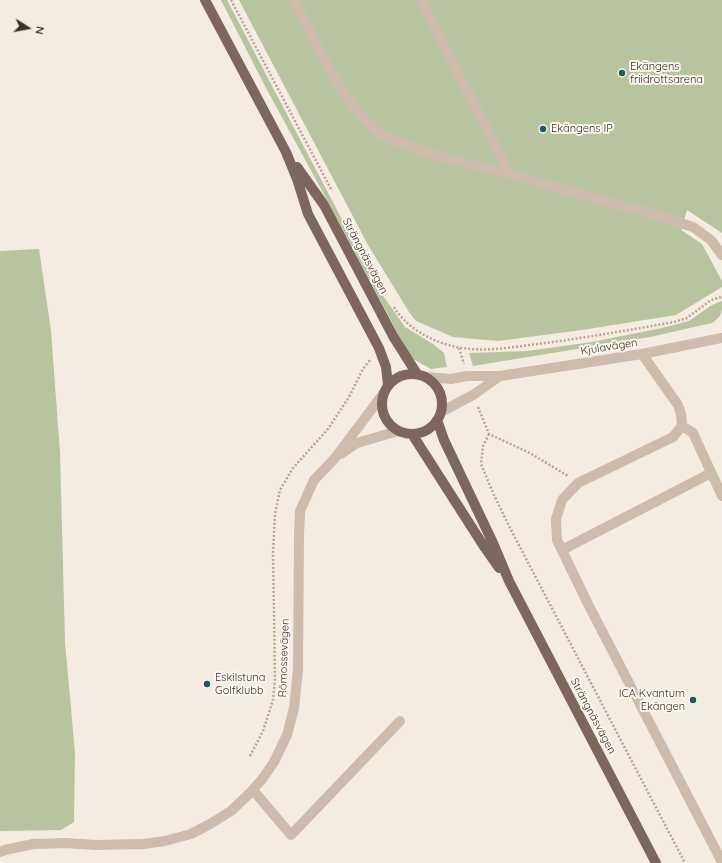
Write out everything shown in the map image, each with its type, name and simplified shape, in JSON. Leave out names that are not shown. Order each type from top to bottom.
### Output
[{"type":"main road","name":"Strängnäsvägen","points":[[205,0],[286,152],[297,179],[308,214],[379,348],[386,367],[386,390]]},
{"type":"main road","name":"Strängnäsvägen","points":[[286,152],[324,205],[393,336],[422,376]]},
{"type":"main road","points":[[410,374],[422,376],[433,382],[441,396],[442,404],[439,416],[430,428],[422,432],[412,434],[398,431],[391,426],[383,411],[382,403],[386,390],[396,378],[402,375],[410,374]]},
{"type":"main road","name":"Strängnäsvägen","points":[[439,416],[444,440],[509,580],[656,863]]},
{"type":"main road","name":"Strängnäsvägen","points":[[412,434],[485,548],[509,580]]},
{"type":"street","points":[[294,0],[327,65],[344,94],[359,113],[382,135],[434,155],[510,174],[640,210],[694,227],[711,240],[722,255]]},
{"type":"street","points":[[421,0],[510,174]]},
{"type":"street","name":"Kjulavägen","points":[[422,376],[451,379],[467,376],[500,376],[642,354],[722,338]]},
{"type":"street","points":[[642,354],[678,405],[681,414],[682,426],[673,437],[578,483],[562,500],[556,519],[557,540],[588,604],[722,862]]},
{"type":"street","name":"Kjulavägen","points":[[439,416],[500,376]]},
{"type":"street","name":"Römossevägen","points":[[0,852],[33,844],[143,844],[164,841],[192,834],[231,811],[253,790],[274,762],[287,735],[294,708],[298,670],[300,511],[314,480],[335,458],[386,390]]},
{"type":"street","points":[[682,426],[693,433],[722,496]]},
{"type":"street","points":[[335,458],[357,443],[398,431]]},
{"type":"street","points":[[562,550],[711,473]]},
{"type":"street","points":[[253,790],[291,835],[400,721]]},
{"type":"path","points":[[231,0],[332,192]]},
{"type":"path","points":[[393,305],[402,318],[416,330],[432,340],[459,348],[478,350],[511,347],[611,333],[674,322],[687,318],[711,300],[722,297]]},
{"type":"path","points":[[459,348],[467,376]]},
{"type":"path","points":[[473,395],[489,434],[530,453],[578,483]]},
{"type":"path","points":[[489,434],[483,446],[481,464],[494,495],[685,863]]},
{"type":"green space","points":[[221,0],[227,0],[379,290],[405,327],[433,344],[444,353],[447,367],[431,369],[413,359],[398,334],[266,88]]},
{"type":"green space","points":[[239,0],[722,0],[722,233],[687,210],[681,230],[702,244],[722,281],[722,287],[676,315],[582,330],[498,341],[453,337],[416,321],[368,245]]},
{"type":"green space","points":[[39,249],[51,331],[60,452],[65,642],[75,753],[74,822],[61,830],[0,831],[0,251]]},
{"type":"green space","points":[[722,301],[721,314],[712,323],[650,337],[473,366],[469,353],[527,351],[592,342],[662,328],[689,321],[712,305]]},
{"type":"place","name":"Ekängens friidrottsarena","points":[[622,73]]},
{"type":"place","name":"Ekängens IP","points":[[543,129]]},
{"type":"place","name":"Eskilstuna Golfklubb","points":[[207,684]]},
{"type":"place","name":"ICA Kvantum Ekängen","points":[[693,700]]}]
